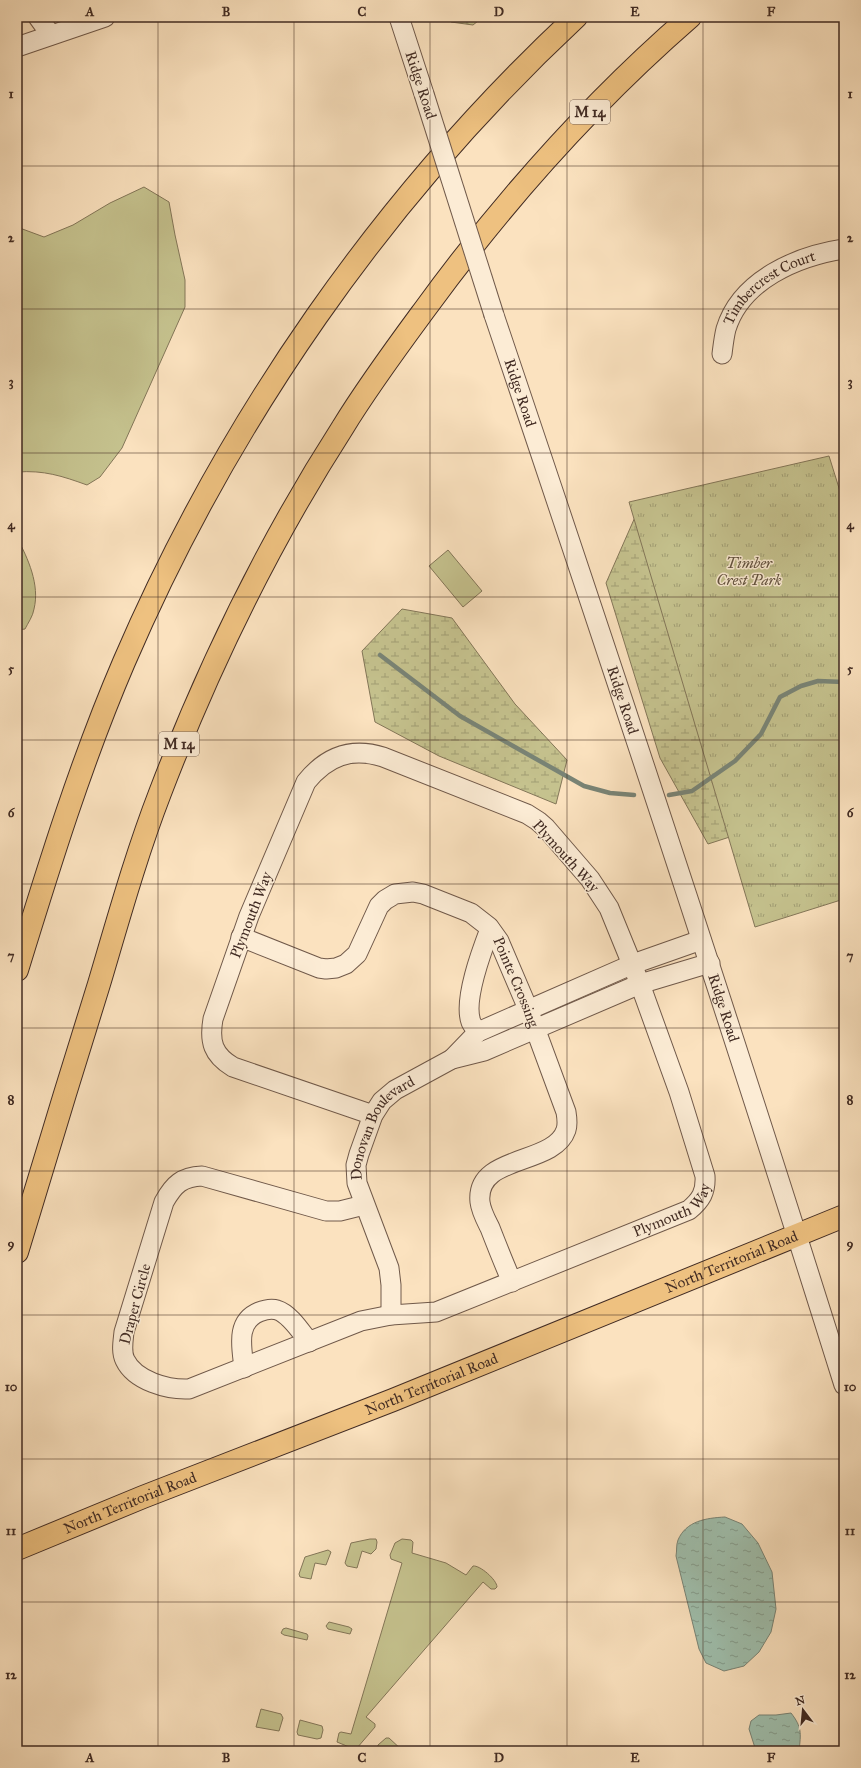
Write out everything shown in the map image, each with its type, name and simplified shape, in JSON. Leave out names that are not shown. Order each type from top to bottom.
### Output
[{"type":"main road","points":[[17,970],[62,824],[110,696],[154,596],[187,530],[222,466],[261,400],[302,337],[334,291],[385,224],[462,134],[509,84],[576,17]]},
{"type":"main road","name":"M 14","points":[[17,1252],[132,876],[159,797],[186,727],[216,659],[277,537],[343,426],[390,356],[482,232],[563,140],[623,79],[690,17]]},
{"type":"main road","name":"North Territorial Road","points":[[17,1549],[143,1497],[401,1397],[844,1216]]},
{"type":"street","points":[[38,17],[51,35]]},
{"type":"street","points":[[17,46],[105,17]]},
{"type":"street","name":"Ridge Road","points":[[399,17],[494,315],[623,698],[701,940],[710,963],[844,1385]]},
{"type":"street","name":"Timbercrest Court","points":[[722,354],[726,329],[738,306],[748,292],[766,278],[797,261],[813,255],[844,248]]},
{"type":"street","name":"Plymouth Way","points":[[373,1115],[233,1067],[218,1055],[211,1037],[213,1019],[241,937],[306,782],[316,770],[331,759],[346,754],[364,752],[390,760],[527,814],[538,821],[590,879],[609,908],[633,964],[679,1092],[705,1176],[706,1186],[704,1194],[698,1203],[689,1210],[436,1312],[391,1315]]},
{"type":"street","name":"Pointe Crossing","points":[[241,937],[319,968],[336,968],[346,964],[357,954],[376,912],[385,900],[395,894],[413,892],[423,894],[471,913],[482,920],[490,929],[498,941],[528,1009],[566,1112],[567,1122],[566,1130],[561,1140],[553,1147],[499,1169],[488,1177],[480,1194],[482,1210],[512,1282]]},
{"type":"street","points":[[478,1032],[471,1022],[469,1009],[479,956],[490,929]]},
{"type":"street","name":"Donovan Boulevard","points":[[452,1060],[478,1032],[633,964],[701,940]]},
{"type":"street","name":"Donovan Boulevard","points":[[391,1315],[391,1285],[389,1268],[364,1205],[357,1183],[356,1165],[373,1115],[382,1101],[395,1090],[452,1060],[484,1051],[640,984],[710,963]]},
{"type":"street","name":"Draper Circle","points":[[364,1205],[340,1211],[326,1211],[202,1176],[185,1179],[170,1190],[164,1202],[124,1332],[122,1347],[125,1359],[130,1368],[138,1375],[169,1388],[179,1390],[196,1388],[361,1321],[391,1315]]},
{"type":"street","points":[[244,1368],[240,1340],[243,1326],[252,1315],[266,1310],[277,1310],[290,1319],[309,1342]]},
{"type":"green space","points":[[449,17],[483,17],[473,25],[451,22]]},
{"type":"green space","points":[[144,187],[169,202],[185,280],[185,307],[122,448],[100,477],[87,485],[53,474],[17,472],[17,227],[44,237],[73,225],[110,203]]},
{"type":"green space","name":"Timber Crest Park","points":[[829,456],[844,504],[844,899],[755,927],[629,502]]},
{"type":"green space","points":[[639,508],[773,823],[708,844],[660,758],[606,583]]},
{"type":"green space","points":[[17,538],[32,572],[35,600],[33,614],[25,629],[17,630]]},
{"type":"green space","points":[[448,550],[482,591],[463,607],[429,566]]},
{"type":"green space","points":[[402,609],[452,618],[515,704],[567,760],[556,804],[439,756],[375,722],[362,651]]},
{"type":"green space","points":[[376,1539],[376,1549],[371,1554],[362,1551],[357,1568],[347,1566],[345,1563],[351,1543]]},
{"type":"green space","points":[[402,1539],[411,1540],[413,1542],[412,1553],[446,1563],[466,1575],[473,1566],[484,1570],[491,1577],[497,1587],[495,1589],[491,1589],[483,1582],[366,1717],[375,1724],[375,1727],[357,1748],[354,1749],[337,1742],[339,1733],[351,1734],[402,1563],[391,1559],[390,1555],[395,1543]]},
{"type":"green space","points":[[328,1550],[331,1552],[326,1565],[315,1563],[311,1579],[300,1577],[299,1574],[305,1557]]},
{"type":"green space","points":[[329,1622],[349,1627],[352,1629],[350,1634],[328,1629],[326,1626]]},
{"type":"green space","points":[[286,1628],[307,1634],[307,1640],[281,1633],[283,1629]]},
{"type":"green space","points":[[261,1709],[281,1714],[283,1718],[279,1731],[256,1727]]},
{"type":"green space","points":[[300,1720],[322,1726],[323,1730],[321,1738],[317,1739],[298,1735],[297,1732]]},
{"type":"green space","points":[[386,1738],[389,1738],[403,1751],[376,1751],[378,1745]]},
{"type":"water","points":[[725,1517],[742,1524],[758,1543],[772,1572],[776,1609],[771,1632],[759,1652],[744,1666],[724,1671],[706,1663],[699,1649],[676,1556],[678,1540],[691,1525],[711,1518]]},
{"type":"water","points":[[791,1713],[800,1730],[799,1751],[756,1751],[749,1729],[751,1721],[759,1715]]},
{"type":"waterway","points":[[380,655],[460,716],[584,786],[610,793],[634,795]]},
{"type":"waterway","points":[[669,795],[692,791],[735,761],[761,734],[780,697],[801,686],[818,681],[844,682]]}]
